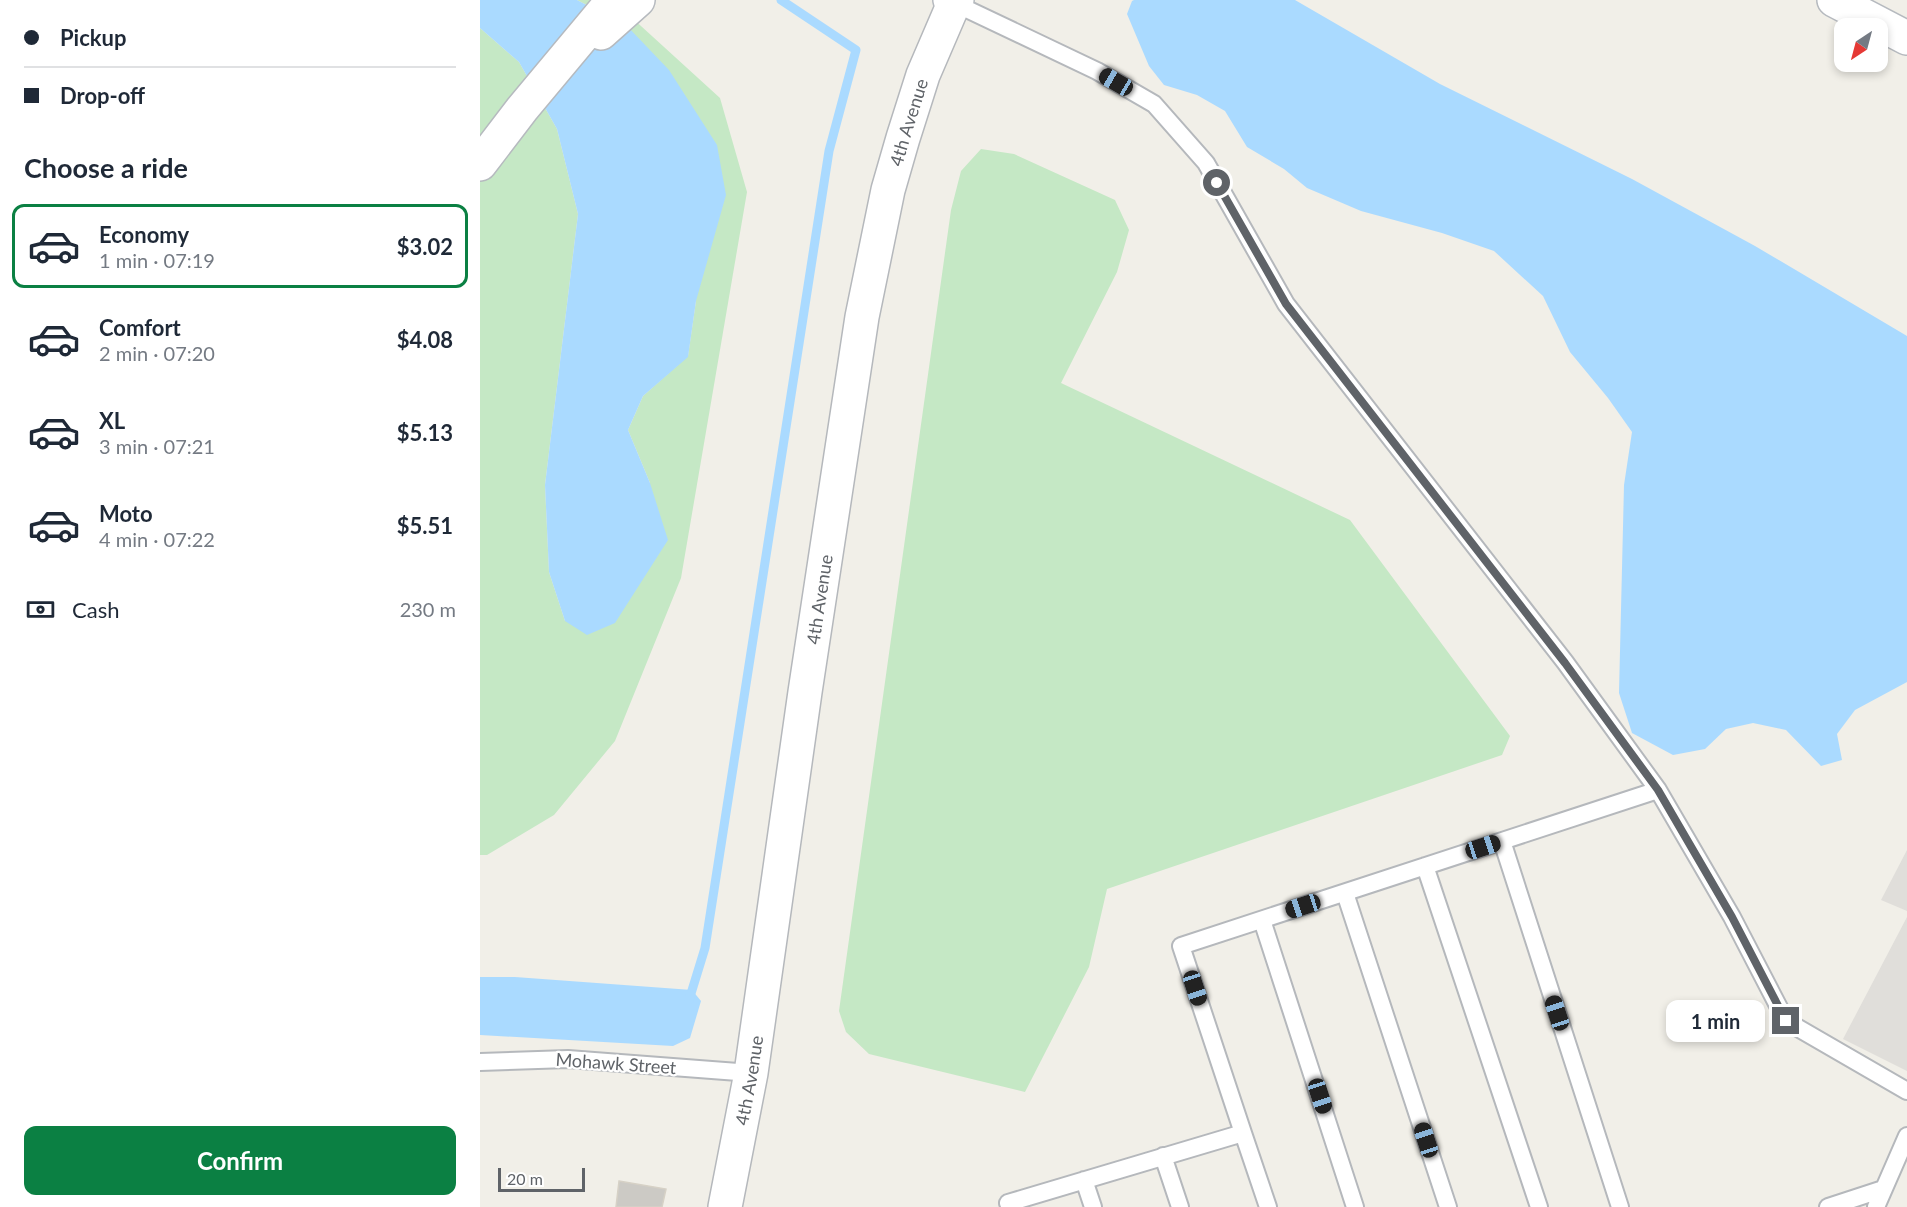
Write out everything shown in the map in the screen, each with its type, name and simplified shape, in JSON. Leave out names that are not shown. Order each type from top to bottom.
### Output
[{"type":"street","points":[[1834,0],[1907,38]]},
{"type":"street","points":[[480,164],[543,83],[621,1]]},
{"type":"street","name":"4th Avenue","points":[[725,1207],[751,1073],[805,692],[862,317],[888,190],[903,138],[923,75],[954,1]]},
{"type":"lane","points":[[954,1],[1097,71],[1154,104],[1206,162],[1286,304],[1565,663],[1658,790],[1732,917],[1786,1021],[1907,1091]]},
{"type":"lane","points":[[1268,1207],[1181,946],[1658,790]]},
{"type":"lane","points":[[1502,841],[1620,1207]]},
{"type":"lane","points":[[1425,866],[1539,1207]]},
{"type":"lane","points":[[1345,893],[1448,1207]]},
{"type":"lane","points":[[1262,920],[1355,1207]]},
{"type":"lane","name":"Mohawk Street","points":[[480,1062],[562,1058],[751,1073]]},
{"type":"lane","points":[[1010,1207],[1008,1203],[1243,1133]]},
{"type":"lane","points":[[1876,1207],[1907,1136]]},
{"type":"lane","points":[[1164,1156],[1180,1207]]},
{"type":"lane","points":[[1084,1180],[1093,1207]]},
{"type":"lane","points":[[1828,1207],[1883,1189]]},
{"type":"shaded area","points":[[1907,850],[1907,911],[1881,900]]},
{"type":"shaded area","points":[[1907,917],[1907,1071],[1843,1039]]},
{"type":"green space","points":[[577,0],[596,0],[630,16],[720,98],[747,192],[681,578],[615,741],[554,815],[487,855],[480,855],[480,28],[519,62],[557,129],[578,214],[545,485],[549,572],[565,621],[650,483],[628,430],[643,396],[688,356],[696,301],[627,26]]},
{"type":"green space","points":[[981,149],[1014,154],[1115,200],[1129,230],[1117,272],[1061,383],[1350,520],[1510,736],[1502,755],[1107,889],[1089,967],[1025,1092],[869,1054],[846,1032],[839,1011],[951,210],[961,171]]},
{"type":"water","points":[[480,0],[577,0],[627,26],[669,70],[717,145],[726,195],[696,301],[688,357],[643,396],[628,430],[650,483],[668,540],[615,623],[587,635],[565,621],[549,572],[545,485],[578,214],[557,129],[519,62],[480,28]]},
{"type":"water","points":[[1134,0],[1295,0],[1440,84],[1632,179],[1755,246],[1907,336],[1907,682],[1855,710],[1837,734],[1842,760],[1821,766],[1786,730],[1753,723],[1726,729],[1705,749],[1673,755],[1632,733],[1619,693],[1624,485],[1632,432],[1608,398],[1570,352],[1543,296],[1494,251],[1442,233],[1361,211],[1307,188],[1284,169],[1247,147],[1225,111],[1197,95],[1164,85],[1149,66],[1127,14]]},
{"type":"water","points":[[480,977],[515,977],[692,990],[701,1001],[690,1038],[673,1046],[480,1035]]},
{"type":"building","points":[[619,1181],[666,1189],[662,1207],[616,1207]]},
{"type":"waterway","points":[[689,1000],[705,948],[829,151],[856,50],[781,0]]},
{"type":"route","points":[[1217,183],[1286,304],[1565,663],[1658,790],[1732,917],[1786,1021]]}]
